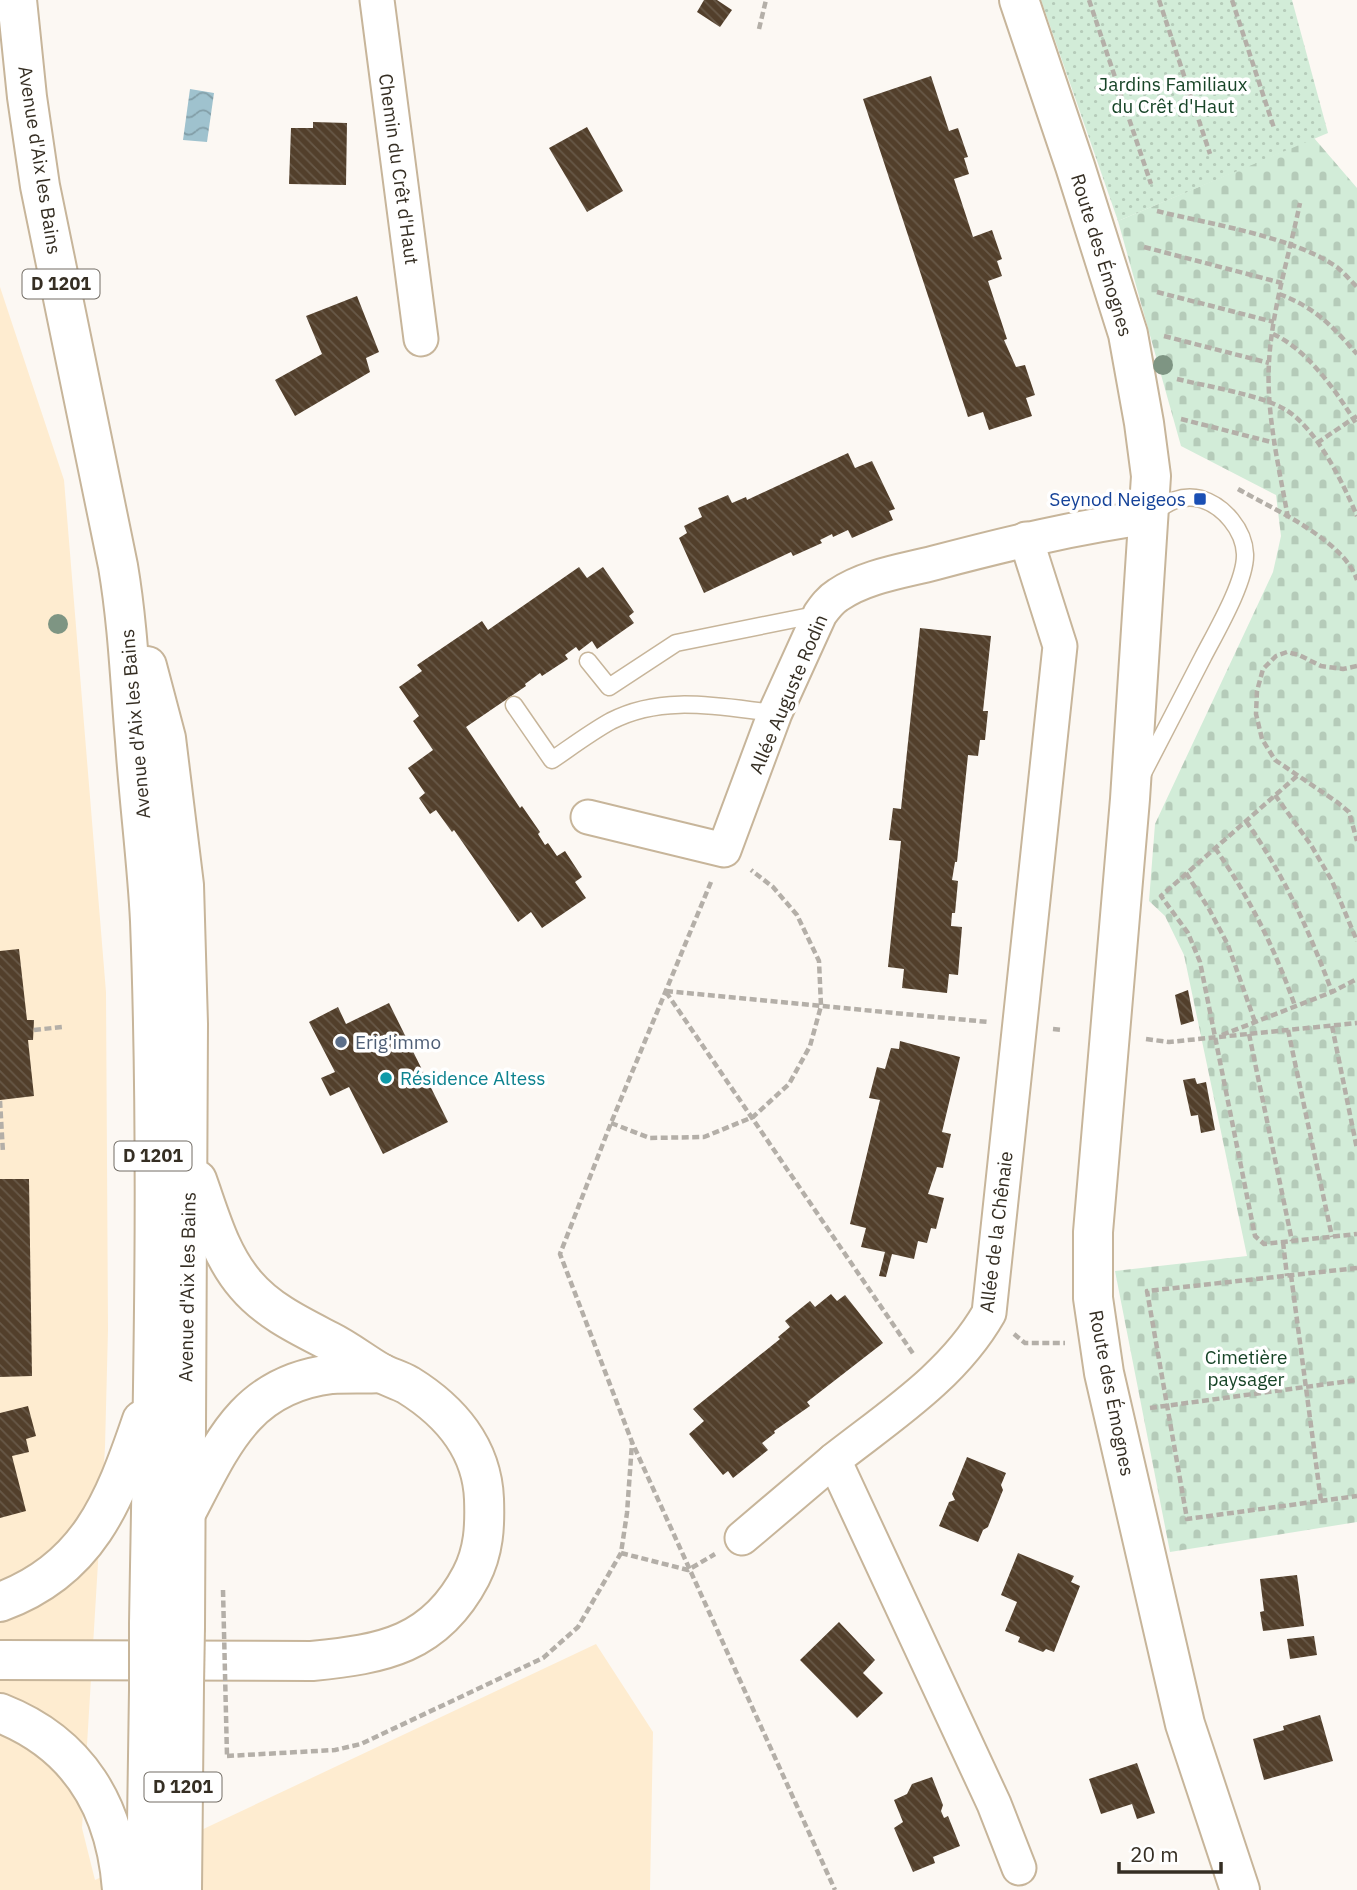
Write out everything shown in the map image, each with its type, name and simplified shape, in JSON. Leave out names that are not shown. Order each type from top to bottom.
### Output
[{"type":"main road","name":"Avenue d'Aix les Bains","points":[[17,0],[40,186],[127,618],[150,923],[153,1037],[153,1388],[167,1625],[167,1688],[182,1890]]},
{"type":"main road","name":"Route des Émognes","points":[[1019,0],[1128,334],[1151,476],[1130,799],[1093,1232],[1093,1298],[1098,1336],[1185,1724],[1240,1890]]},
{"type":"main road","name":"Avenue d'Aix les Bains","points":[[118,566],[166,738],[184,886],[188,1010],[185,1516],[167,1625]]},
{"type":"main road","points":[[0,1660],[312,1661],[359,1656],[390,1649],[438,1621],[458,1598],[480,1556],[485,1514],[479,1465],[472,1448],[450,1418],[426,1397],[282,1316],[247,1286],[223,1251],[188,1154]]},
{"type":"main road","points":[[185,1516],[229,1433],[256,1405],[277,1391],[304,1380],[332,1374],[381,1373]]},
{"type":"main road","points":[[0,1602],[49,1578],[87,1541],[113,1499],[153,1388]]},
{"type":"main road","name":"Avenue d'Aix les Bains","points":[[146,1890],[167,1688]]},
{"type":"main road","points":[[0,1713],[27,1724],[50,1740],[66,1753],[82,1773],[96,1794],[112,1830],[121,1890]]},
{"type":"street","name":"Chemin du Crêt d'Haut","points":[[377,0],[421,339]]},
{"type":"street","name":"Allée Auguste Rodin","points":[[724,850],[775,713],[820,614],[838,595],[875,578],[1026,539],[1094,524],[1150,517]]},
{"type":"street","name":"Allée de la Chênaie","points":[[742,1538],[834,1460],[933,1382],[976,1337],[989,1314],[1060,646],[1026,539]]},
{"type":"street","points":[[588,817],[724,850]]},
{"type":"street","points":[[834,1460],[994,1804],[1019,1868]]},
{"type":"lane","name":"Route des Émognes","points":[[1130,799],[1218,628],[1240,582],[1246,557],[1244,540],[1232,522],[1220,508],[1200,499],[1178,498],[1150,517]]},
{"type":"lane","points":[[589,660],[609,687],[676,643],[820,614]]},
{"type":"lane","points":[[514,705],[552,760],[611,721],[654,705],[679,703],[775,713]]},
{"type":"path","points":[[759,29],[766,0]]},
{"type":"path","points":[[1089,0],[1151,184]]},
{"type":"path","points":[[1159,0],[1210,154]]},
{"type":"path","points":[[1232,0],[1274,128]]},
{"type":"path","points":[[1288,518],[1275,443],[1269,363],[1279,294],[1300,203]]},
{"type":"path","points":[[1157,211],[1291,244],[1338,269],[1357,287]]},
{"type":"path","points":[[1144,247],[1282,283]]},
{"type":"path","points":[[1157,292],[1274,322]]},
{"type":"path","points":[[1279,294],[1300,302],[1321,315],[1357,354]]},
{"type":"path","points":[[1273,334],[1288,341],[1301,354],[1355,417],[1357,425]]},
{"type":"path","points":[[1164,336],[1269,363]]},
{"type":"path","points":[[1177,379],[1270,402],[1286,410],[1301,422],[1317,443],[1344,486],[1357,516]]},
{"type":"path","points":[[1317,443],[1355,417]]},
{"type":"path","points":[[1181,419],[1275,443]]},
{"type":"path","points":[[1237,488],[1319,536],[1335,549],[1355,573],[1357,580]]},
{"type":"path","points":[[1357,666],[1321,666],[1299,654],[1287,652],[1276,656],[1263,669],[1257,691],[1256,714],[1262,738],[1275,761],[1349,812],[1357,841]]},
{"type":"path","points":[[1297,776],[1161,896],[1188,933],[1200,962],[1255,1236],[1264,1244],[1357,1234]]},
{"type":"path","points":[[1275,795],[1311,845],[1332,881],[1357,941]]},
{"type":"path","points":[[1246,821],[1273,860],[1297,905],[1332,992]]},
{"type":"path","points":[[1214,848],[1241,885],[1264,928],[1295,1006]]},
{"type":"path","points":[[611,1123],[650,1138],[704,1137],[753,1117],[789,1084],[810,1046],[821,1006],[819,961],[797,915],[773,887],[724,850],[611,1123],[560,1254],[632,1442],[835,1890]]},
{"type":"path","points":[[1186,873],[1228,945],[1255,1022]]},
{"type":"path","points":[[1214,1038],[1332,992],[1357,979]]},
{"type":"path","points":[[665,991],[1020,1025]]},
{"type":"path","points":[[665,991],[933,1382]]},
{"type":"path","points":[[1110,1034],[1169,1042],[1357,1023]]},
{"type":"path","points":[[1332,1026],[1357,1150]]},
{"type":"path","points":[[34,1030],[62,1027]]},
{"type":"path","points":[[1288,1030],[1332,1237]]},
{"type":"path","points":[[1249,1034],[1292,1241]]},
{"type":"path","points":[[0,1101],[4,1153]]},
{"type":"path","points":[[1283,1242],[1321,1501]]},
{"type":"path","points":[[1357,1268],[1147,1291],[1187,1519],[1357,1496]]},
{"type":"path","points":[[1025,1343],[1072,1342]]},
{"type":"path","points":[[1142,1409],[1357,1380]]},
{"type":"path","points":[[223,1590],[227,1756],[335,1750],[360,1744],[543,1658],[578,1627],[621,1553],[632,1442]]},
{"type":"path","points":[[621,1553],[688,1570],[742,1538]]},
{"type":"shaded area","points":[[0,287],[64,480],[106,992],[108,1330],[105,1447],[82,1828],[95,1880],[596,1644],[653,1732],[650,1890],[0,1890]]},
{"type":"green space","name":"Jardins Familiaux du Crêt d'Haut","points":[[1041,0],[1292,0],[1328,133],[1118,221]]},
{"type":"green space","name":"Cimetière paysager","points":[[1314,138],[1357,188],[1357,1522],[1170,1552],[1115,1271],[1247,1256],[1184,955],[1165,916],[1149,901],[1155,824],[1273,572],[1281,536],[1276,495],[1181,446],[1118,221]]},
{"type":"water","points":[[190,89],[214,93],[207,142],[183,140]]},
{"type":"building","points":[[704,0],[717,0],[732,10],[720,27],[697,12]]},
{"type":"building","points":[[931,76],[949,131],[958,128],[968,157],[964,158],[969,174],[954,179],[973,237],[992,230],[1002,259],[997,261],[1002,276],[988,281],[1007,339],[1004,340],[1016,367],[1025,365],[1035,395],[1026,398],[1032,416],[989,430],[983,412],[968,417],[863,99]]},
{"type":"building","points":[[313,122],[347,123],[346,185],[289,184],[291,128],[313,128]]},
{"type":"building","points":[[587,127],[623,191],[587,212],[549,148]]},
{"type":"building","points":[[357,296],[379,352],[366,358],[370,372],[295,416],[275,380],[322,354],[306,316]]},
{"type":"building","points":[[848,453],[855,468],[872,461],[895,509],[889,511],[893,520],[852,538],[848,530],[833,537],[832,534],[820,540],[822,543],[793,556],[791,552],[704,593],[679,538],[687,533],[684,526],[702,517],[698,508],[728,495],[732,503],[746,497],[747,500]]},
{"type":"building","points":[[579,567],[587,578],[603,567],[634,612],[629,616],[634,623],[597,649],[592,641],[579,651],[576,647],[565,655],[568,659],[542,676],[540,673],[525,684],[526,686],[466,727],[520,808],[522,806],[540,832],[538,834],[545,845],[548,843],[557,856],[565,851],[582,877],[575,882],[586,898],[542,928],[531,912],[518,922],[454,830],[452,832],[436,810],[430,814],[419,798],[425,793],[408,768],[433,750],[413,721],[419,716],[399,687],[422,671],[417,665],[482,621],[488,630]]},
{"type":"building","points":[[920,628],[991,636],[983,711],[988,711],[985,740],[980,740],[978,756],[968,755],[957,862],[952,880],[958,881],[951,926],[962,927],[958,975],[949,974],[947,993],[902,988],[904,969],[888,967],[901,841],[889,840],[893,808],[901,809]]},
{"type":"building","points":[[19,949],[27,1020],[34,1020],[33,1040],[28,1040],[34,1096],[0,1100],[0,951]]},
{"type":"building","points":[[1188,990],[1194,1021],[1181,1025],[1175,995]]},
{"type":"building","name":"Résidence Altess","points":[[389,1003],[448,1122],[383,1154],[349,1087],[330,1096],[321,1078],[335,1072],[309,1022],[338,1007],[346,1024]]},
{"type":"building","points":[[900,1041],[960,1057],[942,1132],[951,1134],[943,1168],[937,1167],[928,1194],[944,1198],[936,1229],[931,1228],[927,1243],[918,1241],[914,1259],[892,1254],[886,1277],[879,1276],[885,1252],[861,1247],[866,1228],[850,1224],[880,1100],[869,1098],[877,1067],[885,1069],[891,1048],[899,1049]]},
{"type":"building","points":[[1195,1078],[1197,1084],[1206,1082],[1215,1130],[1201,1133],[1198,1115],[1191,1116],[1183,1080]]},
{"type":"building","points":[[0,1179],[29,1179],[32,1376],[0,1377]]},
{"type":"building","points":[[831,1294],[837,1301],[845,1295],[883,1343],[807,1402],[810,1406],[774,1431],[775,1433],[762,1443],[768,1450],[733,1478],[728,1471],[723,1475],[689,1434],[704,1421],[693,1409],[780,1339],[778,1337],[790,1327],[785,1321],[810,1301],[815,1307]]},
{"type":"building","points":[[28,1406],[36,1436],[26,1439],[29,1452],[12,1456],[26,1511],[0,1518],[0,1413]]},
{"type":"building","points":[[967,1457],[1006,1473],[1001,1485],[1003,1490],[988,1527],[983,1530],[978,1542],[939,1526],[949,1502],[955,1500],[952,1494]]},
{"type":"building","points":[[1018,1553],[1074,1576],[1071,1582],[1080,1586],[1054,1652],[1046,1649],[1043,1652],[1018,1642],[1020,1637],[1005,1631],[1017,1602],[1001,1595]]},
{"type":"building","points":[[1297,1575],[1304,1626],[1263,1631],[1260,1612],[1264,1611],[1260,1579]]},
{"type":"building","points":[[839,1622],[875,1660],[863,1673],[883,1693],[857,1718],[800,1660]]},
{"type":"building","points":[[1314,1636],[1317,1655],[1290,1659],[1287,1639]]},
{"type":"building","points":[[1320,1715],[1333,1761],[1264,1780],[1253,1739],[1284,1730],[1283,1726]]},
{"type":"building","points":[[1137,1763],[1155,1813],[1137,1819],[1132,1804],[1101,1814],[1089,1779]]},
{"type":"building","points":[[932,1777],[943,1805],[941,1811],[944,1818],[948,1816],[960,1846],[933,1857],[935,1863],[913,1872],[894,1828],[903,1822],[894,1800],[907,1794],[912,1784]]},
{"type":"place","name":"Seynod Neigeos","points":[[1200,499]]},
{"type":"place","name":"Erig'immo","points":[[341,1042]]},
{"type":"place","name":"Résidence Altess","points":[[386,1078]]}]
